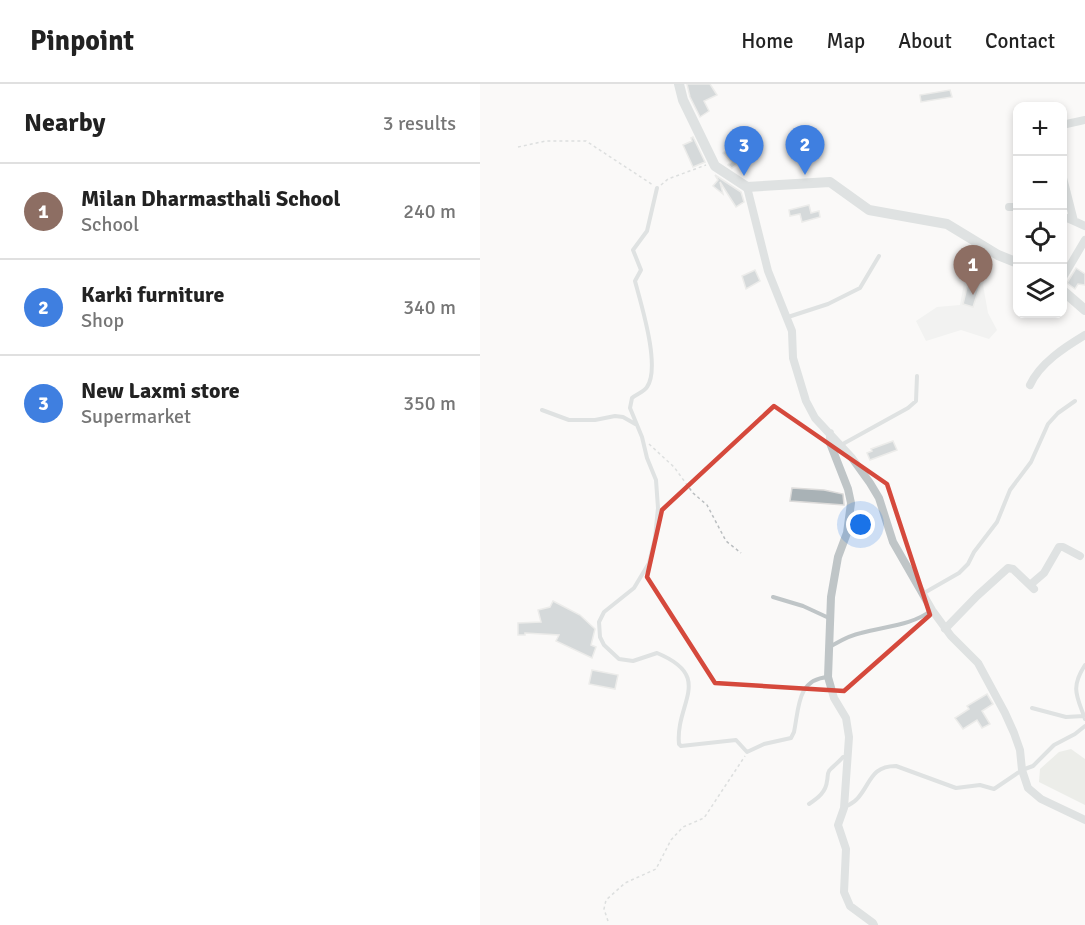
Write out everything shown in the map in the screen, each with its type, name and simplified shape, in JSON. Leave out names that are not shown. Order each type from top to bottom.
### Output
[{"type":"street","points":[[679,84],[683,100],[715,166],[747,187],[830,182],[869,210],[947,224],[998,255],[1013,261]]},
{"type":"street","points":[[1067,124],[1085,120]]},
{"type":"street","points":[[747,187],[768,271],[792,332],[793,358],[806,401],[815,418],[864,474],[879,498],[893,542],[909,573],[924,593],[945,629],[975,658],[991,685],[1020,750],[1022,770],[1028,788],[1034,795],[1085,820]]},
{"type":"street","points":[[1067,194],[1074,221]]},
{"type":"street","points":[[1067,218],[1085,226]]},
{"type":"street","points":[[1067,271],[1085,240]]},
{"type":"street","points":[[1067,294],[1085,310]]},
{"type":"street","points":[[1030,385],[1034,377],[1061,349],[1085,335]]},
{"type":"street","points":[[830,433],[830,443],[851,503],[847,532],[838,557],[830,618],[828,677],[834,698],[846,718],[849,737],[844,808],[838,825],[846,849],[844,891],[850,906],[874,925]]},
{"type":"street","points":[[945,629],[1008,568],[1013,568],[1032,587],[1044,573],[1059,547],[1080,556]]},
{"type":"lane","points":[[657,188],[646,231],[633,250],[641,270],[635,281],[648,331],[651,359],[650,380],[648,386],[632,398],[630,408],[656,480],[658,508],[649,563],[634,588],[604,612],[599,622],[600,638],[619,659],[633,662],[657,654],[674,662],[686,675],[690,690],[678,733],[681,746],[736,740],[747,752],[764,744],[791,738],[803,690],[813,680],[828,677]]},
{"type":"lane","points":[[787,318],[828,304],[860,288],[879,256]]},
{"type":"lane","points":[[841,445],[908,408],[916,400],[918,376]]},
{"type":"lane","points":[[924,593],[959,573],[968,564],[974,552],[997,522],[1010,490],[1032,462],[1048,424],[1058,413],[1075,401]]},
{"type":"lane","points":[[542,410],[570,420],[623,417],[638,425]]},
{"type":"lane","points":[[773,597],[803,606],[830,618]]},
{"type":"lane","points":[[830,646],[859,633],[891,627],[916,619],[932,610]]},
{"type":"lane","points":[[1032,708],[1066,717],[1085,717],[1077,699],[1076,685],[1085,665]]},
{"type":"lane","points":[[844,808],[858,798],[872,776],[888,766],[896,766],[956,788],[980,785],[994,789],[1022,770],[1033,766],[1054,745],[1085,726]]},
{"type":"lane","points":[[809,804],[819,798],[827,784],[830,769],[836,767],[843,757],[848,757]]},
{"type":"path","points":[[518,147],[546,141],[586,141],[657,188],[668,179],[708,164],[712,160]]},
{"type":"path","points":[[642,437],[674,467],[693,494],[707,505],[726,541],[741,553]]},
{"type":"path","points":[[608,921],[604,909],[606,900],[625,883],[656,869],[671,840],[683,827],[704,818],[747,752]]},
{"type":"highlighted area","points":[[774,406],[887,484],[930,615],[844,691],[715,683],[647,577],[662,510]]},
{"type":"shaded area","points":[[971,244],[989,254],[983,285],[988,313],[997,330],[989,339],[961,330],[926,341],[916,321],[937,307],[960,305]]},
{"type":"shaded area","points":[[1071,749],[1085,759],[1085,805],[1039,782],[1040,769],[1059,752]]},
{"type":"building","points":[[687,84],[710,84],[717,95],[704,101],[709,111],[700,117],[690,97]]},
{"type":"building","points":[[950,90],[952,97],[921,102],[920,95]]},
{"type":"building","points":[[693,137],[705,162],[693,167],[683,145],[692,141]]},
{"type":"building","points":[[740,138],[755,153],[732,168],[728,165],[731,162],[723,153]]},
{"type":"building","points":[[715,175],[741,192],[744,202],[736,207],[720,182],[723,194],[713,186],[718,180]]},
{"type":"building","points":[[809,205],[811,213],[819,211],[820,217],[802,222],[800,214],[790,216],[789,210]]},
{"type":"building","points":[[1076,268],[1085,274],[1085,285],[1078,284],[1075,289],[1067,283]]},
{"type":"building","points":[[755,270],[760,281],[746,289],[742,276]]},
{"type":"building","points":[[970,274],[983,276],[973,307],[963,304]]},
{"type":"building","points":[[893,441],[897,450],[870,460],[867,453],[872,451],[871,449]]},
{"type":"building","points":[[792,488],[843,494],[844,505],[790,501]]},
{"type":"building","points":[[553,601],[580,615],[595,629],[591,645],[596,647],[592,658],[556,641],[559,635],[525,633],[525,635],[518,635],[518,623],[541,622],[538,610],[550,607]]},
{"type":"building","points":[[592,670],[618,675],[615,689],[589,684]]},
{"type":"building","points":[[987,694],[993,704],[982,711],[990,724],[982,728],[977,720],[963,729],[955,718],[969,709],[967,706]]},
{"type":"place","name":"Karki furniture","points":[[805,175]]},
{"type":"place","name":"New Laxmi store","points":[[744,176]]},
{"type":"place","name":"Milan Dharmasthali School","points":[[973,295]]}]
